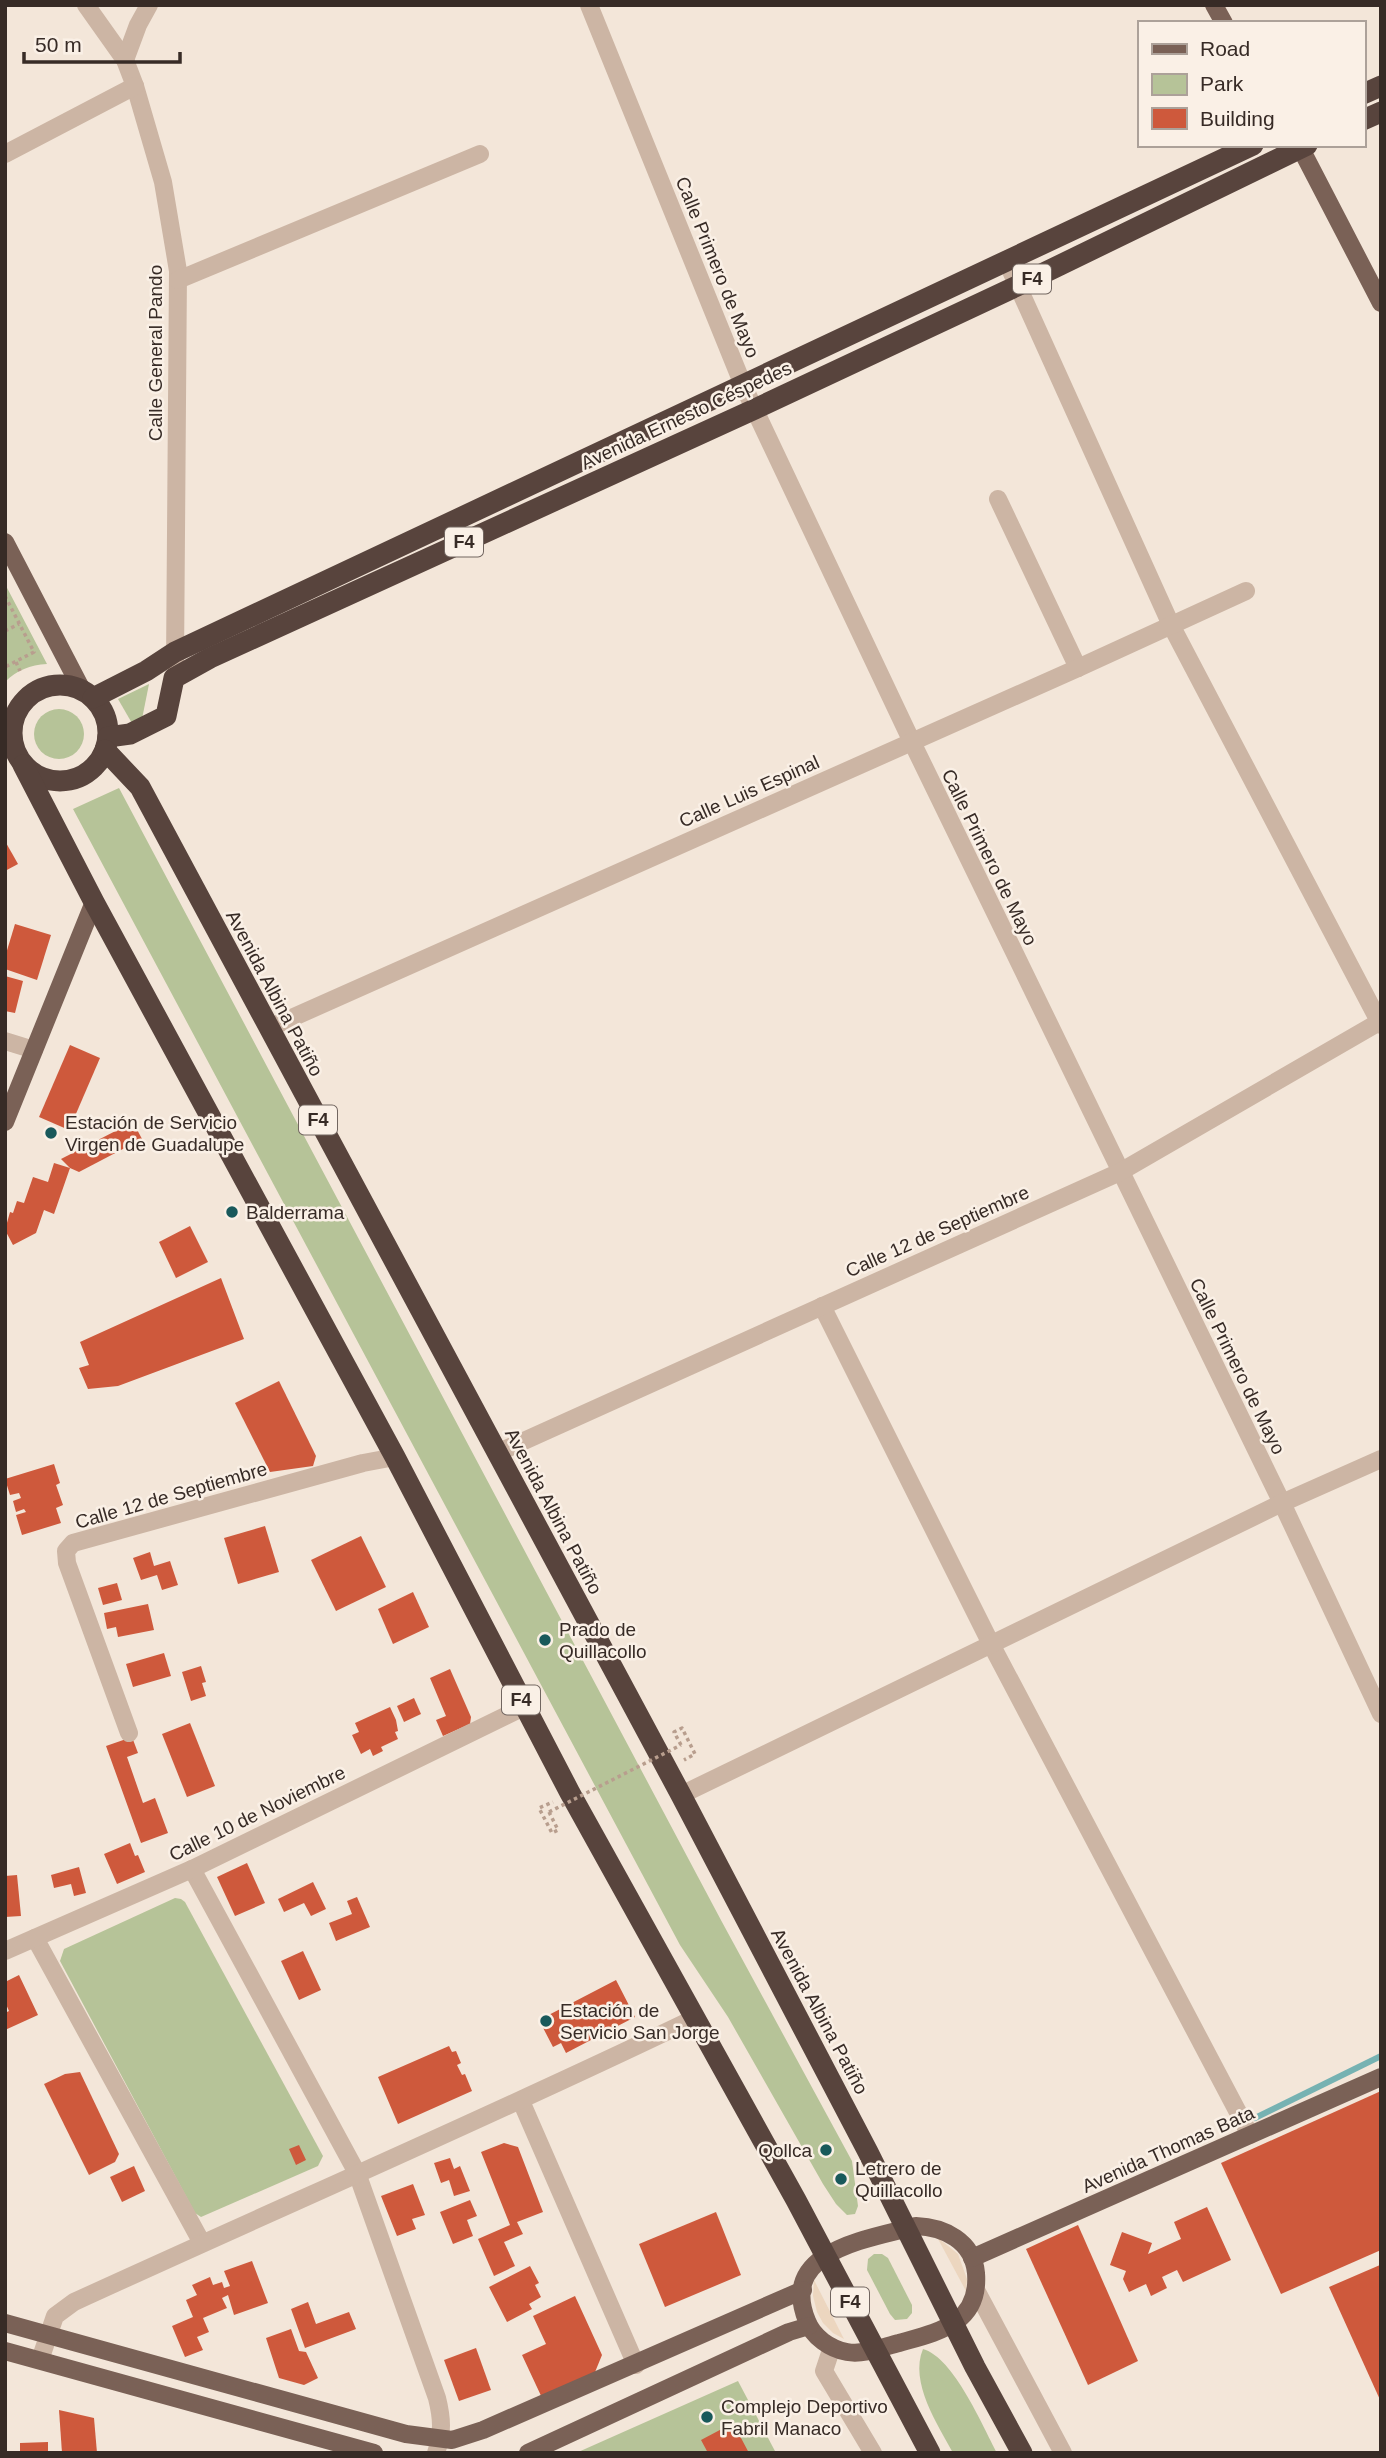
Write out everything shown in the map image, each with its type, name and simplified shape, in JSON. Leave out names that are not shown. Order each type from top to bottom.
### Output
[{"type":"highway","points":[[1365,93],[1381,86]]},
{"type":"highway","points":[[1365,119],[1381,112]]},
{"type":"highway","name":"Avenida Ernesto Céspedes","points":[[88,694],[146,671],[175,652],[1248,147]]},
{"type":"highway","name":"Avenida Ernesto Céspedes","points":[[174,678],[210,658],[1017,286],[1300,147]]},
{"type":"highway","points":[[88,694],[58,685],[46,686],[26,698],[13,719],[13,751],[47,780],[75,779],[98,763],[106,743],[166,716],[174,678]]},
{"type":"highway","name":"F4","points":[[88,694],[104,716],[106,743]]},
{"type":"highway","name":"Avenida Albina Patiño","points":[[106,743],[140,787],[681,1795],[1022,2453]]},
{"type":"highway","name":"F4","points":[[13,751],[396,1457],[524,1707],[825,2254],[930,2453]]},
{"type":"main road","points":[[1214,5],[1223,21]]},
{"type":"main road","points":[[1303,147],[1381,303]]},
{"type":"main road","name":"F4","points":[[5,542],[88,694]]},
{"type":"main road","points":[[5,1122],[94,902]]},
{"type":"main road","name":"Avenida Thomas Bata","points":[[972,2258],[1381,2077]]},
{"type":"main road","points":[[932,2227],[947,2231],[960,2240],[976,2268],[974,2299],[966,2313],[954,2324],[940,2331],[875,2349],[849,2352],[832,2347],[818,2337],[803,2312],[803,2290],[811,2268],[833,2249],[906,2229],[932,2227]]},
{"type":"main road","points":[[5,2323],[406,2434],[438,2446],[484,2430],[803,2290]]},
{"type":"main road","points":[[528,2453],[789,2332],[809,2326]]},
{"type":"main road","points":[[5,2351],[374,2453]]},
{"type":"street","name":"Calle General Pando","points":[[86,5],[125,60],[135,86],[163,182],[178,280],[174,678]]},
{"type":"street","points":[[125,60],[149,5]]},
{"type":"street","name":"Calle Primero de Mayo","points":[[589,5],[743,385],[912,742],[1282,1503],[1381,1714]]},
{"type":"street","points":[[5,154],[135,86]]},
{"type":"street","points":[[178,280],[480,154]]},
{"type":"street","points":[[1007,262],[1171,625],[1380,1022]]},
{"type":"street","points":[[998,499],[1078,668]]},
{"type":"street","name":"Calle Luis Espinal","points":[[269,1028],[1246,591]]},
{"type":"street","name":"Calle 12 de Septiembre","points":[[497,1453],[1120,1172],[1380,1022]]},
{"type":"street","points":[[5,1041],[34,1050]]},
{"type":"street","points":[[822,1306],[991,1644],[1250,2135]]},
{"type":"street","name":"Calle 12 de Septiembre","points":[[129,1733],[67,1563],[66,1551],[73,1543],[396,1457]]},
{"type":"street","points":[[681,1795],[1282,1503],[1381,1459]]},
{"type":"street","name":"Calle 10 de Noviembre","points":[[5,1951],[192,1869],[524,1707]]},
{"type":"street","points":[[192,1869],[357,2173],[436,2398],[442,2419],[438,2446]]},
{"type":"street","points":[[35,1938],[202,2243]]},
{"type":"street","points":[[40,2360],[55,2316],[74,2302],[521,2101],[695,2018]]},
{"type":"street","points":[[521,2101],[636,2365]]},
{"type":"street","points":[[976,2290],[1063,2453]]},
{"type":"street","points":[[832,2347],[824,2371],[873,2453]]},
{"type":"path","points":[[5,596],[34,652],[5,667]]},
{"type":"path","points":[[5,631],[20,624]]},
{"type":"path","points":[[16,662],[20,671]]},
{"type":"path","points":[[539,1808],[552,1833],[558,1830],[549,1812],[681,1745],[674,1732],[682,1728],[695,1754]]},
{"type":"green space","points":[[5,584],[47,664],[24,669],[5,682]]},
{"type":"green space","points":[[149,684],[142,719],[133,725],[118,699]]},
{"type":"green space","points":[[59,709],[77,716],[84,734],[77,752],[59,759],[41,752],[34,734],[41,716]]},
{"type":"green space","name":"Prado de Quillacollo","points":[[119,788],[722,1922],[852,2161],[858,2206],[855,2214],[847,2215],[836,2204],[728,2017],[680,1945],[73,809]]},
{"type":"green space","points":[[175,1898],[185,1902],[323,2156],[318,2166],[201,2217],[195,2213],[60,1961],[64,1949]]},
{"type":"green space","points":[[874,2254],[882,2254],[888,2258],[912,2305],[912,2313],[907,2319],[895,2320],[890,2314],[867,2270],[868,2259]]},
{"type":"green space","points":[[923,2349],[946,2365],[956,2378],[997,2453],[953,2453],[922,2389],[920,2362]]},
{"type":"green space","name":"Complejo Deportivo Fabril Manaco","points":[[738,2381],[776,2453],[576,2453]]},
{"type":"shaded area","points":[[937,2237],[958,2254],[967,2279],[966,2291]]},
{"type":"shaded area","points":[[814,2280],[844,2339],[823,2323],[817,2312],[813,2296]]},
{"type":"building","points":[[5,841],[18,864],[5,871]]},
{"type":"building","points":[[15,924],[51,935],[37,980],[5,969],[5,957]]},
{"type":"building","points":[[5,976],[23,981],[15,1013],[5,1011]]},
{"type":"building","points":[[70,1045],[100,1058],[69,1130],[39,1117]]},
{"type":"building","points":[[133,1122],[142,1139],[79,1172],[61,1159]]},
{"type":"building","points":[[54,1163],[70,1168],[54,1214],[44,1210],[36,1233],[13,1245],[5,1230],[10,1212],[13,1213],[17,1201],[24,1203],[33,1177],[48,1182]]},
{"type":"building","points":[[190,1226],[208,1262],[176,1278],[159,1242]]},
{"type":"building","points":[[221,1278],[244,1339],[118,1386],[88,1389],[79,1368],[89,1365],[80,1342]]},
{"type":"building","points":[[279,1381],[316,1456],[313,1466],[270,1472],[235,1403]]},
{"type":"building","points":[[54,1464],[60,1483],[56,1485],[63,1505],[56,1508],[61,1523],[22,1535],[16,1515],[26,1512],[24,1509],[16,1512],[13,1501],[21,1498],[19,1493],[10,1495],[5,1479]]},
{"type":"building","points":[[265,1526],[279,1572],[238,1584],[224,1538]]},
{"type":"building","points":[[361,1536],[386,1587],[336,1611],[311,1560]]},
{"type":"building","points":[[150,1552],[154,1566],[170,1561],[178,1585],[162,1590],[157,1575],[141,1580],[133,1558]]},
{"type":"building","points":[[117,1583],[122,1600],[103,1605],[98,1588]]},
{"type":"building","points":[[413,1592],[429,1627],[393,1644],[378,1609]]},
{"type":"building","points":[[148,1604],[154,1630],[118,1637],[116,1627],[107,1629],[104,1613]]},
{"type":"building","points":[[164,1653],[171,1676],[133,1687],[126,1664]]},
{"type":"building","points":[[201,1666],[206,1682],[202,1683],[206,1696],[191,1701],[182,1672]]},
{"type":"building","points":[[450,1669],[471,1717],[470,1724],[443,1736],[436,1720],[446,1716],[430,1678]]},
{"type":"building","points":[[414,1698],[421,1714],[404,1722],[397,1706]]},
{"type":"building","points":[[390,1707],[396,1720],[398,1731],[395,1732],[398,1739],[381,1747],[383,1751],[373,1756],[370,1749],[361,1754],[352,1735],[359,1732],[355,1723]]},
{"type":"building","points":[[190,1723],[215,1786],[187,1797],[162,1734]]},
{"type":"building","points":[[132,1737],[138,1753],[127,1757],[143,1803],[155,1798],[168,1833],[141,1843],[106,1746]]},
{"type":"building","points":[[130,1843],[145,1872],[117,1884],[104,1854]]},
{"type":"building","points":[[247,1863],[265,1903],[235,1916],[217,1877]]},
{"type":"building","points":[[79,1867],[86,1893],[74,1896],[71,1884],[54,1888],[51,1875]]},
{"type":"building","points":[[17,1875],[21,1916],[5,1917],[5,1876]]},
{"type":"building","points":[[313,1882],[326,1909],[311,1916],[304,1903],[284,1912],[278,1899]]},
{"type":"building","points":[[357,1897],[370,1927],[336,1941],[329,1923],[352,1914],[347,1901]]},
{"type":"building","points":[[303,1951],[321,1990],[299,2000],[281,1961]]},
{"type":"building","points":[[19,1975],[38,2015],[5,2030],[5,2013],[9,2011],[5,2002],[5,1982]]},
{"type":"building","points":[[616,1980],[635,2017],[566,2053],[561,2043],[553,2047],[539,2020]]},
{"type":"building","points":[[449,2046],[452,2052],[456,2051],[461,2063],[457,2065],[462,2075],[465,2074],[472,2091],[398,2124],[378,2077]]},
{"type":"building","points":[[80,2072],[119,2154],[115,2162],[89,2175],[44,2084],[65,2074]]},
{"type":"building","points":[[1381,2091],[1381,2250],[1281,2294],[1221,2163]]},
{"type":"building","points":[[504,2143],[518,2147],[543,2212],[517,2222],[523,2234],[504,2242],[515,2266],[494,2276],[478,2239],[510,2225],[481,2152]]},
{"type":"building","points":[[299,2145],[306,2160],[296,2165],[289,2149]]},
{"type":"building","points":[[450,2158],[454,2169],[460,2166],[470,2191],[454,2196],[449,2180],[441,2183],[434,2163]]},
{"type":"building","points":[[134,2166],[145,2191],[122,2202],[110,2177]]},
{"type":"building","points":[[413,2184],[425,2215],[412,2219],[416,2229],[397,2236],[381,2196]]},
{"type":"building","points":[[470,2200],[477,2216],[467,2220],[473,2236],[453,2244],[440,2212]]},
{"type":"building","points":[[1207,2207],[1231,2260],[1183,2282],[1177,2270],[1162,2277],[1167,2288],[1151,2296],[1146,2284],[1129,2292],[1123,2279],[1126,2271],[1110,2265],[1122,2232],[1152,2243],[1148,2254],[1181,2239],[1174,2222]]},
{"type":"building","points":[[716,2212],[741,2275],[665,2307],[639,2244]]},
{"type":"building","points":[[1078,2225],[1138,2361],[1088,2385],[1026,2249]]},
{"type":"building","points":[[252,2261],[268,2303],[234,2315],[228,2295],[222,2298],[227,2308],[203,2318],[209,2332],[197,2337],[203,2350],[185,2357],[172,2326],[193,2317],[186,2300],[197,2295],[192,2285],[210,2277],[213,2285],[222,2282],[224,2288],[230,2286],[224,2271]]},
{"type":"building","points":[[1380,2265],[1381,2267],[1381,2402],[1329,2287]]},
{"type":"building","points":[[530,2266],[539,2283],[535,2285],[541,2297],[529,2304],[532,2309],[507,2322],[489,2287]]},
{"type":"building","points":[[575,2296],[602,2355],[593,2377],[543,2400],[522,2355],[546,2344],[533,2316]]},
{"type":"building","points":[[308,2302],[316,2324],[349,2312],[356,2329],[305,2348],[291,2309]]},
{"type":"building","points":[[291,2329],[299,2351],[306,2352],[318,2378],[304,2385],[279,2378],[266,2338]]},
{"type":"building","points":[[476,2348],[491,2390],[459,2401],[444,2360]]},
{"type":"building","points":[[59,2410],[94,2418],[97,2453],[62,2453]]},
{"type":"building","points":[[733,2423],[749,2453],[708,2453],[701,2440]]},
{"type":"building","points":[[48,2442],[48,2453],[20,2453],[20,2443]]},
{"type":"waterway","points":[[1255,2118],[1381,2056]]},
{"type":"place","name":"Estación de Servicio Virgen de Guadalupe","points":[[51,1133]]},
{"type":"place","name":"Balderrama","points":[[232,1212]]},
{"type":"place","name":"Prado de Quillacollo","points":[[545,1640]]},
{"type":"place","name":"Estación de Servicio San Jorge","points":[[546,2021]]},
{"type":"place","name":"Qollca","points":[[826,2150]]},
{"type":"place","name":"Letrero de Quillacollo","points":[[841,2179]]},
{"type":"place","name":"Complejo Deportivo Fabril Manaco","points":[[707,2417]]}]
